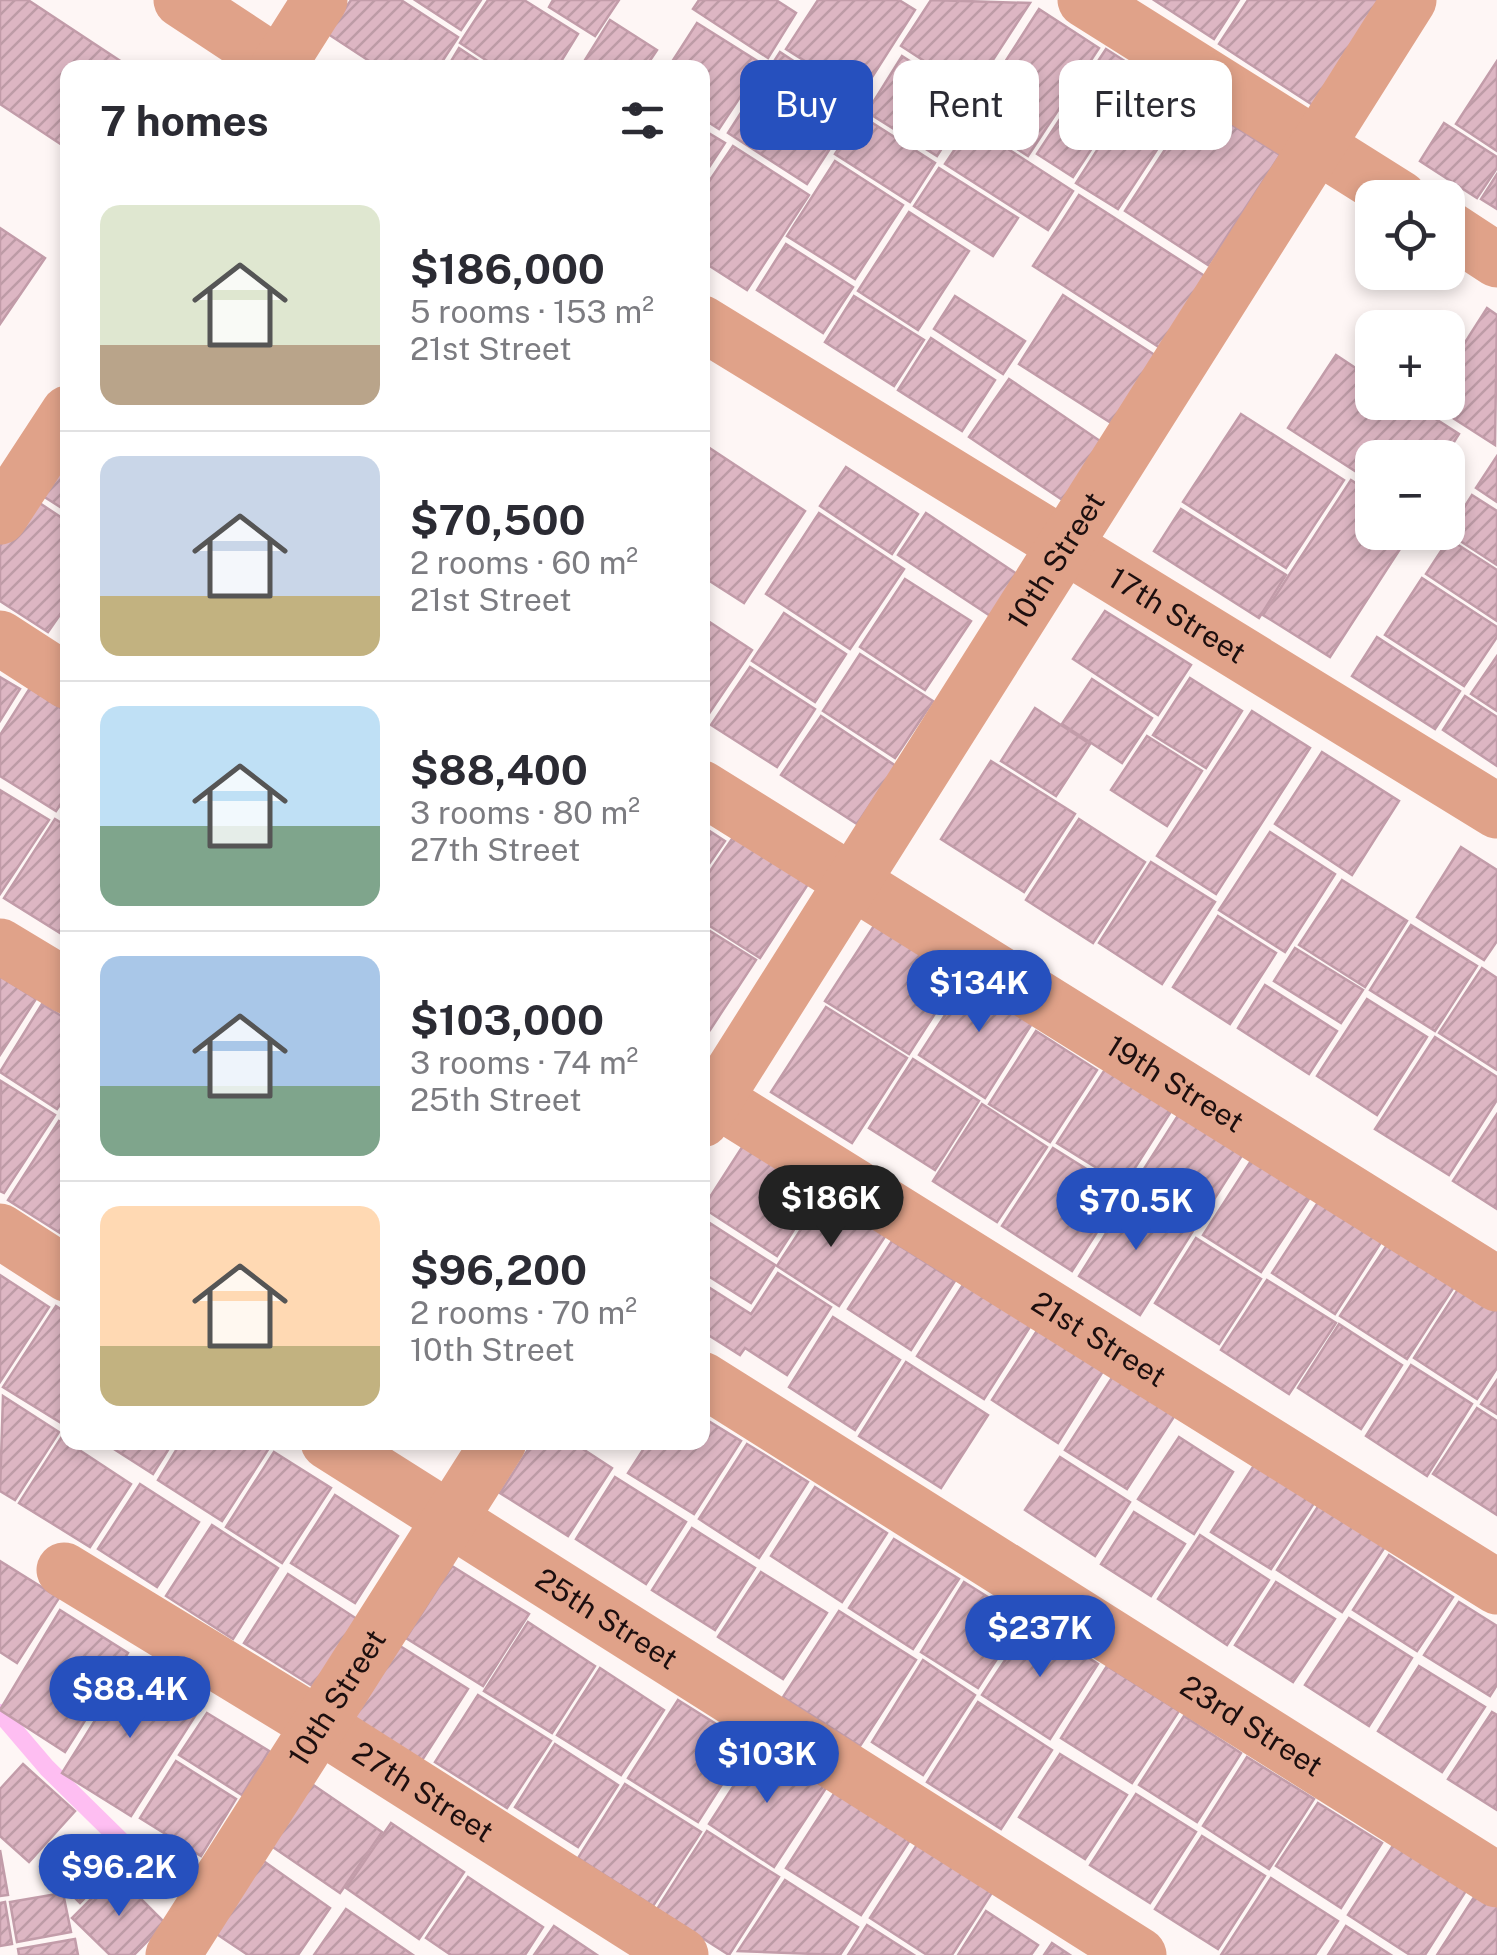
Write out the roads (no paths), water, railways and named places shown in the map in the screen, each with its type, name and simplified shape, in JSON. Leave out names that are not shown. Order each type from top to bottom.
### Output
[{"type":"street","points":[[181,0],[270,60]]},
{"type":"street","points":[[284,60],[320,0]]},
{"type":"street","points":[[1085,0],[1372,180]]},
{"type":"street","name":"10th Street","points":[[710,1099],[852,882],[1409,0]]},
{"type":"street","points":[[1465,239],[1497,260]]},
{"type":"street","name":"17th Street","points":[[710,328],[1497,811]]},
{"type":"street","points":[[4,502],[60,424]]},
{"type":"street","points":[[0,638],[60,677]]},
{"type":"street","name":"19th Street","points":[[710,793],[1497,1284]]},
{"type":"street","points":[[0,946],[60,982]]},
{"type":"street","name":"21st Street","points":[[710,1106],[1497,1587]]},
{"type":"street","points":[[0,1232],[60,1270]]},
{"type":"street","name":"23rd Street","points":[[710,1384],[1497,1880]]},
{"type":"street","name":"25th Street","points":[[340,1450],[1139,1955]]},
{"type":"street","name":"10th Street","points":[[173,1955],[494,1450]]},
{"type":"street","name":"27th Street","points":[[64,1570],[320,1726],[681,1955]]},
{"type":"waterway","points":[[0,1713],[47,1768],[170,1889]]}]
